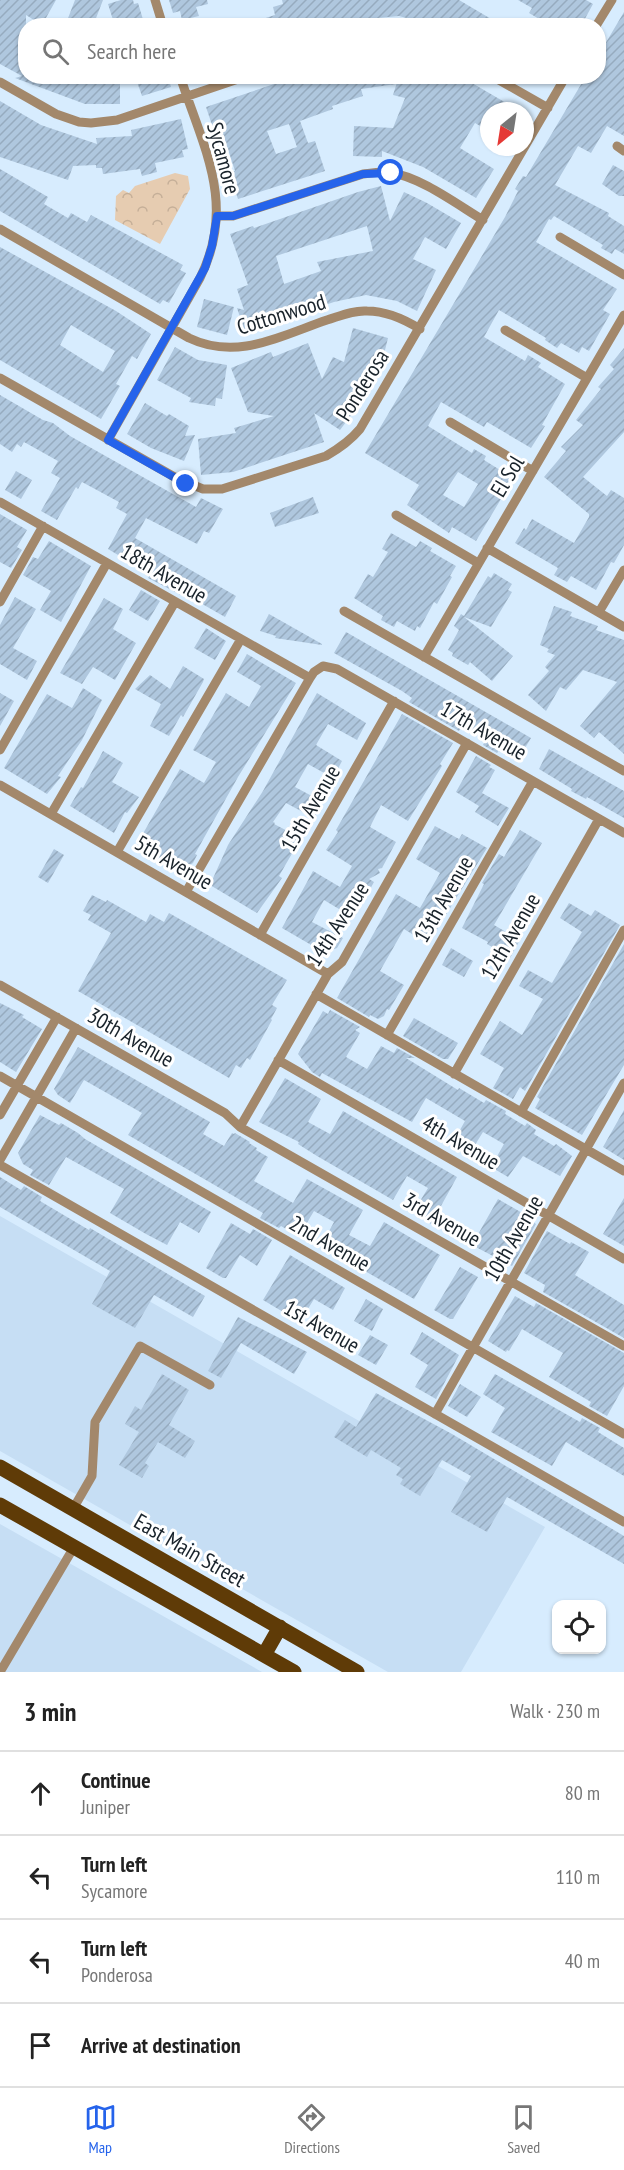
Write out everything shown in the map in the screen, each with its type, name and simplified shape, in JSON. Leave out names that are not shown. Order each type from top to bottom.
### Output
[{"type":"main road","name":"East Main Street","points":[[0,1467],[357,1672]]},
{"type":"main road","points":[[0,1505],[294,1672]]},
{"type":"main road","points":[[264,1654],[280,1627]]},
{"type":"lane","points":[[154,0],[160,18]]},
{"type":"lane","points":[[601,18],[612,0]]},
{"type":"lane","points":[[0,82],[56,114],[85,123],[117,120],[223,84]]},
{"type":"lane","name":"Sycamore","points":[[108,440],[205,268],[212,246],[217,216],[214,177],[182,84]]},
{"type":"lane","points":[[506,84],[548,108]]},
{"type":"lane","name":"Ponderosa","points":[[0,378],[186,484],[212,489],[230,488],[326,456],[352,439],[360,429],[562,84]]},
{"type":"lane","points":[[217,216],[233,216],[363,174],[376,172],[391,173],[416,180],[483,220]]},
{"type":"lane","name":"Cottonwood","points":[[0,229],[171,327],[209,346],[230,349],[251,346],[355,311],[378,311],[420,328]]},
{"type":"lane","points":[[560,237],[624,275]]},
{"type":"lane","name":"El Sol","points":[[424,657],[624,315]]},
{"type":"lane","points":[[505,330],[587,378]]},
{"type":"lane","points":[[450,422],[533,471]]},
{"type":"lane","name":"18th Avenue","points":[[0,502],[310,678]]},
{"type":"lane","points":[[396,515],[478,563]]},
{"type":"lane","points":[[0,602],[43,526]]},
{"type":"lane","points":[[487,548],[624,627]]},
{"type":"lane","points":[[0,750],[107,563]]},
{"type":"lane","points":[[599,612],[624,570]]},
{"type":"lane","points":[[51,814],[175,602]]},
{"type":"lane","points":[[344,611],[624,771]]},
{"type":"lane","points":[[117,852],[241,639]]},
{"type":"lane","name":"17th Avenue","points":[[310,678],[323,666],[337,669],[624,833]]},
{"type":"lane","points":[[186,892],[310,678]]},
{"type":"lane","name":"15th Avenue","points":[[260,934],[394,701]]},
{"type":"lane","name":"14th Avenue","points":[[240,1127],[328,974],[342,962],[467,743]]},
{"type":"lane","name":"13th Avenue","points":[[387,1035],[533,781]]},
{"type":"lane","name":"5th Avenue","points":[[0,784],[328,974]]},
{"type":"lane","name":"12th Avenue","points":[[454,1074],[599,819]]},
{"type":"lane","points":[[521,1112],[624,930]]},
{"type":"lane","name":"30th Avenue","points":[[0,985],[225,1113],[240,1127]]},
{"type":"lane","points":[[316,994],[624,1171]]},
{"type":"lane","points":[[0,1115],[57,1017]]},
{"type":"lane","points":[[0,1160],[76,1028]]},
{"type":"lane","name":"4th Avenue","points":[[278,1060],[624,1259]]},
{"type":"lane","name":"2nd Avenue","points":[[0,1077],[624,1434]]},
{"type":"lane","name":"10th Avenue","points":[[435,1414],[624,1083]]},
{"type":"lane","name":"3rd Avenue","points":[[240,1127],[624,1346]]},
{"type":"lane","name":"1st Avenue","points":[[0,1165],[624,1522]]},
{"type":"lane","points":[[73,1509],[92,1476],[95,1422],[140,1346],[210,1385]]},
{"type":"lane","points":[[0,1672],[74,1547]]},
{"type":"shaded area","points":[[0,1216],[545,1527],[461,1672],[388,1672],[0,1451]]},
{"type":"shaded area","points":[[0,1524],[262,1672],[0,1672]]},
{"type":"green space","points":[[175,173],[188,176],[190,189],[160,244],[115,220],[116,196],[123,190],[129,193],[135,186]]},
{"type":"building","points":[[0,0],[56,0],[46,18],[31,18],[26,15],[26,18],[18,18],[18,74],[0,64]]},
{"type":"building","points":[[75,0],[103,0],[96,18],[68,18]]},
{"type":"building","points":[[121,0],[133,0],[134,4],[138,3],[143,18],[112,18],[108,4]]},
{"type":"building","points":[[169,0],[207,0],[208,4],[196,7],[199,16],[182,18],[180,11],[173,13]]},
{"type":"building","points":[[282,0],[459,0],[489,18],[406,18],[399,16],[266,18],[275,15],[273,7],[283,4]]},
{"type":"building","points":[[518,0],[586,0],[593,4],[585,18],[537,18],[529,13],[532,8]]},
{"type":"building","points":[[624,12],[624,136],[607,126],[591,153],[578,146],[555,185],[609,213],[608,216],[624,226],[624,254],[615,249],[612,254],[601,248],[603,245],[554,216],[551,220],[549,219],[536,242],[617,289],[603,310],[610,314],[589,351],[582,347],[579,353],[561,343],[557,348],[545,340],[546,338],[499,310],[484,337],[525,361],[528,355],[541,363],[538,367],[565,384],[542,425],[545,426],[531,448],[487,422],[484,427],[441,402],[428,426],[472,453],[474,449],[486,456],[484,460],[511,477],[476,541],[452,527],[449,533],[407,505],[419,485],[365,453],[505,217],[518,191],[515,189],[523,176],[526,177],[581,84],[606,84],[606,42]],"holes":[[[458,472],[478,484],[464,507],[443,495]]]},
{"type":"building","points":[[31,84],[120,84],[120,104],[85,104]]},
{"type":"building","points":[[138,84],[170,84],[171,87],[142,96]]},
{"type":"building","points":[[274,84],[396,84],[361,89],[363,96],[332,106],[333,109],[300,121],[308,143],[315,141],[325,171],[238,199],[229,173],[235,171],[226,143],[219,146],[206,107]],"holes":[[[289,124],[297,147],[276,154],[267,131]]]},
{"type":"building","points":[[396,84],[474,84],[505,102],[480,102],[480,126],[475,123],[460,148],[494,169],[476,198],[423,167],[382,151],[382,157],[353,156],[354,126],[393,128],[405,98],[393,95]]},
{"type":"building","points":[[0,101],[41,125],[97,144],[96,138],[132,136],[131,130],[181,119],[188,149],[182,150],[184,157],[155,163],[157,172],[142,176],[140,169],[103,174],[102,168],[96,168],[96,165],[73,166],[68,180],[0,157]]},
{"type":"building","points":[[613,165],[624,171],[624,196],[619,196],[602,184]]},
{"type":"building","points":[[0,169],[48,197],[44,204],[68,218],[71,213],[87,222],[91,215],[183,265],[180,270],[186,273],[169,303],[163,300],[160,304],[0,211]]},
{"type":"building","points":[[381,186],[390,221],[404,192],[461,223],[446,249],[425,237],[413,259],[436,270],[417,311],[397,301],[366,295],[334,302],[245,332],[237,308],[244,310],[237,289],[248,285],[230,234]],"holes":[[[367,226],[373,251],[317,262],[321,271],[284,284],[276,256]]]},
{"type":"building","points":[[0,247],[116,311],[151,334],[137,359],[132,356],[116,384],[120,386],[101,419],[0,360]],"holes":[[[71,325],[115,351],[103,372],[60,345]]]},
{"type":"building","points":[[204,299],[234,307],[227,335],[197,327]]},
{"type":"building","points":[[353,328],[388,338],[381,366],[379,365],[364,398],[340,430],[314,413],[324,442],[233,472],[201,475],[198,439],[236,433],[234,428],[274,416],[248,412],[231,368],[271,352],[273,357],[308,343],[322,379],[333,357],[344,362]]},
{"type":"building","points":[[175,347],[198,360],[227,365],[222,399],[216,398],[215,406],[189,402],[191,398],[157,380]]},
{"type":"building","points":[[624,348],[624,432],[583,477],[607,496],[611,490],[624,498],[624,545],[614,563],[611,562],[596,590],[571,576],[567,582],[554,575],[558,568],[515,543],[532,519],[574,543],[589,517],[589,514],[544,477],[566,451],[561,447],[583,425],[576,420],[601,389],[598,387],[614,369],[610,365]]},
{"type":"building","points":[[0,395],[43,420],[53,423],[70,436],[196,507],[201,498],[223,509],[209,533],[204,531],[197,544],[146,518],[135,538],[236,596],[225,617],[190,597],[189,599],[148,578],[150,574],[108,549],[127,514],[116,508],[119,502],[82,482],[78,489],[76,487],[57,520],[41,511],[60,478],[51,473],[58,461],[24,442],[21,447],[17,444],[12,452],[0,444]]},
{"type":"building","points":[[145,403],[189,426],[185,436],[195,435],[184,461],[151,448],[127,434]]},
{"type":"building","points":[[16,471],[32,480],[21,499],[5,490]]},
{"type":"building","points":[[313,497],[319,513],[275,527],[270,513]]},
{"type":"building","points":[[0,514],[27,530],[17,547],[22,550],[11,568],[0,562]]},
{"type":"building","points":[[391,533],[416,547],[420,541],[432,548],[430,551],[456,566],[437,604],[434,602],[420,628],[417,626],[415,631],[397,621],[394,627],[381,620],[383,616],[354,598],[368,574],[373,577],[388,552],[382,549]]},
{"type":"building","points":[[49,541],[91,566],[61,622],[40,610],[51,591],[23,575],[33,557],[38,559]]},
{"type":"building","points":[[494,573],[512,584],[508,590],[512,592],[491,627],[464,617],[513,656],[492,681],[470,662],[468,665],[452,656],[453,653],[448,650],[459,630],[454,626],[461,614],[464,616],[488,576],[491,578]]},
{"type":"building","points":[[141,590],[160,601],[148,621],[129,610]]},
{"type":"building","points":[[15,597],[36,609],[13,648],[37,661],[27,680],[0,664],[0,625]]},
{"type":"building","points":[[104,598],[123,609],[113,629],[136,643],[115,680],[93,667],[82,684],[60,673]]},
{"type":"building","points":[[554,606],[572,612],[570,616],[598,626],[596,630],[624,640],[624,754],[599,732],[594,738],[580,726],[617,682],[583,670],[566,690],[560,687],[546,711],[528,695],[549,671],[545,667],[555,655],[547,652],[549,649],[540,645]]},
{"type":"building","points":[[269,614],[322,645],[275,638],[276,636],[260,631]]},
{"type":"building","points":[[206,628],[226,641],[215,660],[194,648]]},
{"type":"building","points":[[346,632],[531,738],[519,758],[501,747],[497,753],[483,745],[486,739],[462,726],[459,731],[409,702],[412,698],[402,691],[334,653]]},
{"type":"building","points":[[247,654],[296,683],[238,777],[195,854],[197,855],[193,863],[182,871],[137,844],[180,769],[204,783],[216,762],[193,750],[226,693],[249,707],[261,686],[237,672]]},
{"type":"building","points":[[183,666],[204,679],[183,717],[181,715],[169,736],[150,726],[161,704],[135,689],[150,675],[170,689]]},
{"type":"building","points":[[83,688],[102,700],[82,740],[58,776],[61,777],[47,794],[4,768],[47,694],[72,708]]},
{"type":"building","points":[[0,693],[14,701],[0,726]]},
{"type":"building","points":[[317,693],[366,723],[357,740],[328,724],[316,745],[342,761],[333,778],[308,764],[295,787],[323,802],[314,818],[286,803],[273,822],[301,838],[279,876],[282,878],[257,913],[210,885],[228,845],[263,791]]},
{"type":"building","points":[[402,714],[453,743],[440,764],[442,766],[408,821],[381,805],[370,827],[396,842],[382,868],[378,869],[380,873],[369,879],[374,882],[354,918],[324,900],[312,922],[343,938],[337,948],[325,953],[282,928],[313,871],[340,887],[352,866],[326,850]]},
{"type":"building","points":[[549,749],[624,791],[624,818],[587,797],[586,799],[571,791],[572,789],[539,769]]},
{"type":"building","points":[[103,751],[123,763],[112,782],[139,797],[127,813],[125,812],[114,833],[70,806],[81,787],[83,788]]},
{"type":"building","points":[[476,756],[495,770],[482,793],[509,808],[498,826],[475,812],[479,806],[456,792]]},
{"type":"building","points":[[435,826],[459,839],[462,834],[487,848],[428,944],[404,929],[380,971],[404,985],[384,1016],[378,1019],[370,1015],[369,1017],[337,998],[396,894],[420,908],[440,873],[416,859]]},
{"type":"building","points":[[520,830],[542,843],[494,925],[520,940],[510,958],[487,944],[488,942],[462,928],[484,884],[482,883],[499,854],[504,857]]},
{"type":"building","points":[[54,849],[64,855],[48,883],[38,877]]},
{"type":"building","points":[[92,895],[106,902],[107,900],[146,922],[150,914],[164,922],[169,913],[287,980],[272,1005],[277,1008],[272,1020],[250,1060],[247,1058],[241,1068],[236,1065],[229,1078],[78,991],[111,933],[88,920],[91,915],[83,911]]},
{"type":"building","points":[[569,903],[591,916],[595,910],[620,925],[525,1091],[520,1087],[513,1099],[493,1088],[504,1068],[480,1054],[500,1021],[522,1035],[543,999],[519,986],[528,970],[552,983],[582,932],[560,918]]},
{"type":"building","points":[[624,944],[624,1065],[582,1135],[535,1108],[540,1099],[537,1097]]},
{"type":"building","points":[[451,948],[473,961],[464,977],[442,965]]},
{"type":"building","points":[[0,1003],[24,1015],[22,1017],[42,1029],[16,1072],[0,1062]]},
{"type":"building","points":[[330,1010],[360,1027],[355,1030],[360,1033],[346,1057],[367,1069],[381,1046],[394,1053],[397,1048],[415,1058],[406,1058],[458,1090],[459,1088],[484,1103],[486,1100],[506,1111],[505,1114],[525,1126],[527,1123],[536,1130],[534,1134],[554,1146],[556,1144],[572,1156],[560,1176],[523,1156],[508,1177],[491,1167],[504,1144],[483,1132],[468,1156],[451,1146],[465,1121],[426,1098],[412,1122],[322,1073],[320,1077],[312,1072],[298,1054],[323,1011],[328,1014]]},
{"type":"building","points":[[414,1018],[458,1043],[448,1059],[443,1059],[403,1036]]},
{"type":"building","points":[[78,1047],[210,1122],[203,1134],[224,1146],[232,1133],[250,1142],[257,1148],[256,1150],[268,1157],[254,1181],[293,1203],[307,1179],[363,1210],[349,1235],[370,1246],[384,1222],[440,1255],[414,1299],[321,1246],[334,1222],[314,1211],[299,1236],[281,1226],[279,1228],[260,1218],[263,1213],[128,1135],[142,1113],[84,1080],[70,1103],[58,1095],[54,1089]]},
{"type":"building","points":[[285,1078],[321,1099],[308,1122],[330,1134],[343,1111],[457,1177],[431,1224],[414,1211],[428,1188],[407,1176],[393,1200],[317,1156],[298,1144],[299,1142],[259,1122]]},
{"type":"building","points":[[624,1110],[624,1160],[603,1147]]},
{"type":"building","points":[[40,1115],[59,1125],[61,1123],[211,1212],[199,1233],[180,1222],[167,1245],[146,1234],[110,1213],[124,1189],[66,1157],[49,1185],[30,1175],[33,1170],[23,1164],[18,1153]]},
{"type":"building","points":[[0,1177],[21,1190],[24,1186],[42,1197],[40,1201],[205,1296],[193,1317],[154,1295],[135,1328],[92,1304],[110,1271],[0,1207]]},
{"type":"building","points":[[624,1198],[624,1246],[603,1234]]},
{"type":"building","points":[[498,1199],[536,1224],[512,1266],[472,1245]]},
{"type":"building","points":[[231,1223],[250,1234],[253,1229],[272,1240],[257,1266],[240,1255],[226,1278],[223,1278],[206,1268]]},
{"type":"building","points":[[547,1231],[589,1252],[575,1275],[624,1305],[624,1338],[543,1292],[545,1285],[524,1273]]},
{"type":"building","points":[[290,1255],[345,1288],[333,1310],[314,1299],[300,1322],[263,1300]]},
{"type":"building","points":[[460,1267],[478,1277],[453,1319],[450,1319],[434,1310]]},
{"type":"building","points":[[515,1296],[534,1307],[536,1303],[624,1353],[624,1386],[607,1416],[589,1406],[591,1402],[549,1377],[563,1353],[522,1329],[509,1351],[506,1352],[488,1341]]},
{"type":"building","points":[[366,1299],[383,1309],[372,1331],[354,1321]]},
{"type":"building","points":[[238,1317],[307,1352],[294,1374],[241,1343],[221,1378],[208,1371]]},
{"type":"building","points":[[422,1332],[459,1355],[436,1399],[415,1387],[428,1365],[410,1354]]},
{"type":"building","points":[[370,1335],[388,1345],[376,1365],[358,1355]]},
{"type":"building","points":[[162,1374],[189,1390],[169,1425],[195,1441],[185,1458],[158,1442],[145,1463],[149,1466],[142,1478],[119,1465],[139,1432],[125,1424],[135,1406],[141,1410]]},
{"type":"building","points":[[495,1374],[580,1422],[582,1418],[600,1428],[598,1432],[624,1448],[624,1476],[566,1442],[552,1466],[491,1432],[505,1408],[483,1394]]},
{"type":"building","points":[[460,1384],[481,1397],[467,1417],[448,1406]]},
{"type":"building","points":[[376,1393],[452,1434],[624,1536],[624,1564],[507,1497],[487,1532],[451,1512],[471,1476],[442,1460],[420,1496],[400,1484],[403,1479],[396,1475],[401,1468],[371,1450],[367,1457],[334,1437],[345,1420],[356,1427]]},
{"type":"route","points":[[186,484],[108,440],[205,268],[215,235],[217,216],[233,216],[363,174],[391,173]]}]
